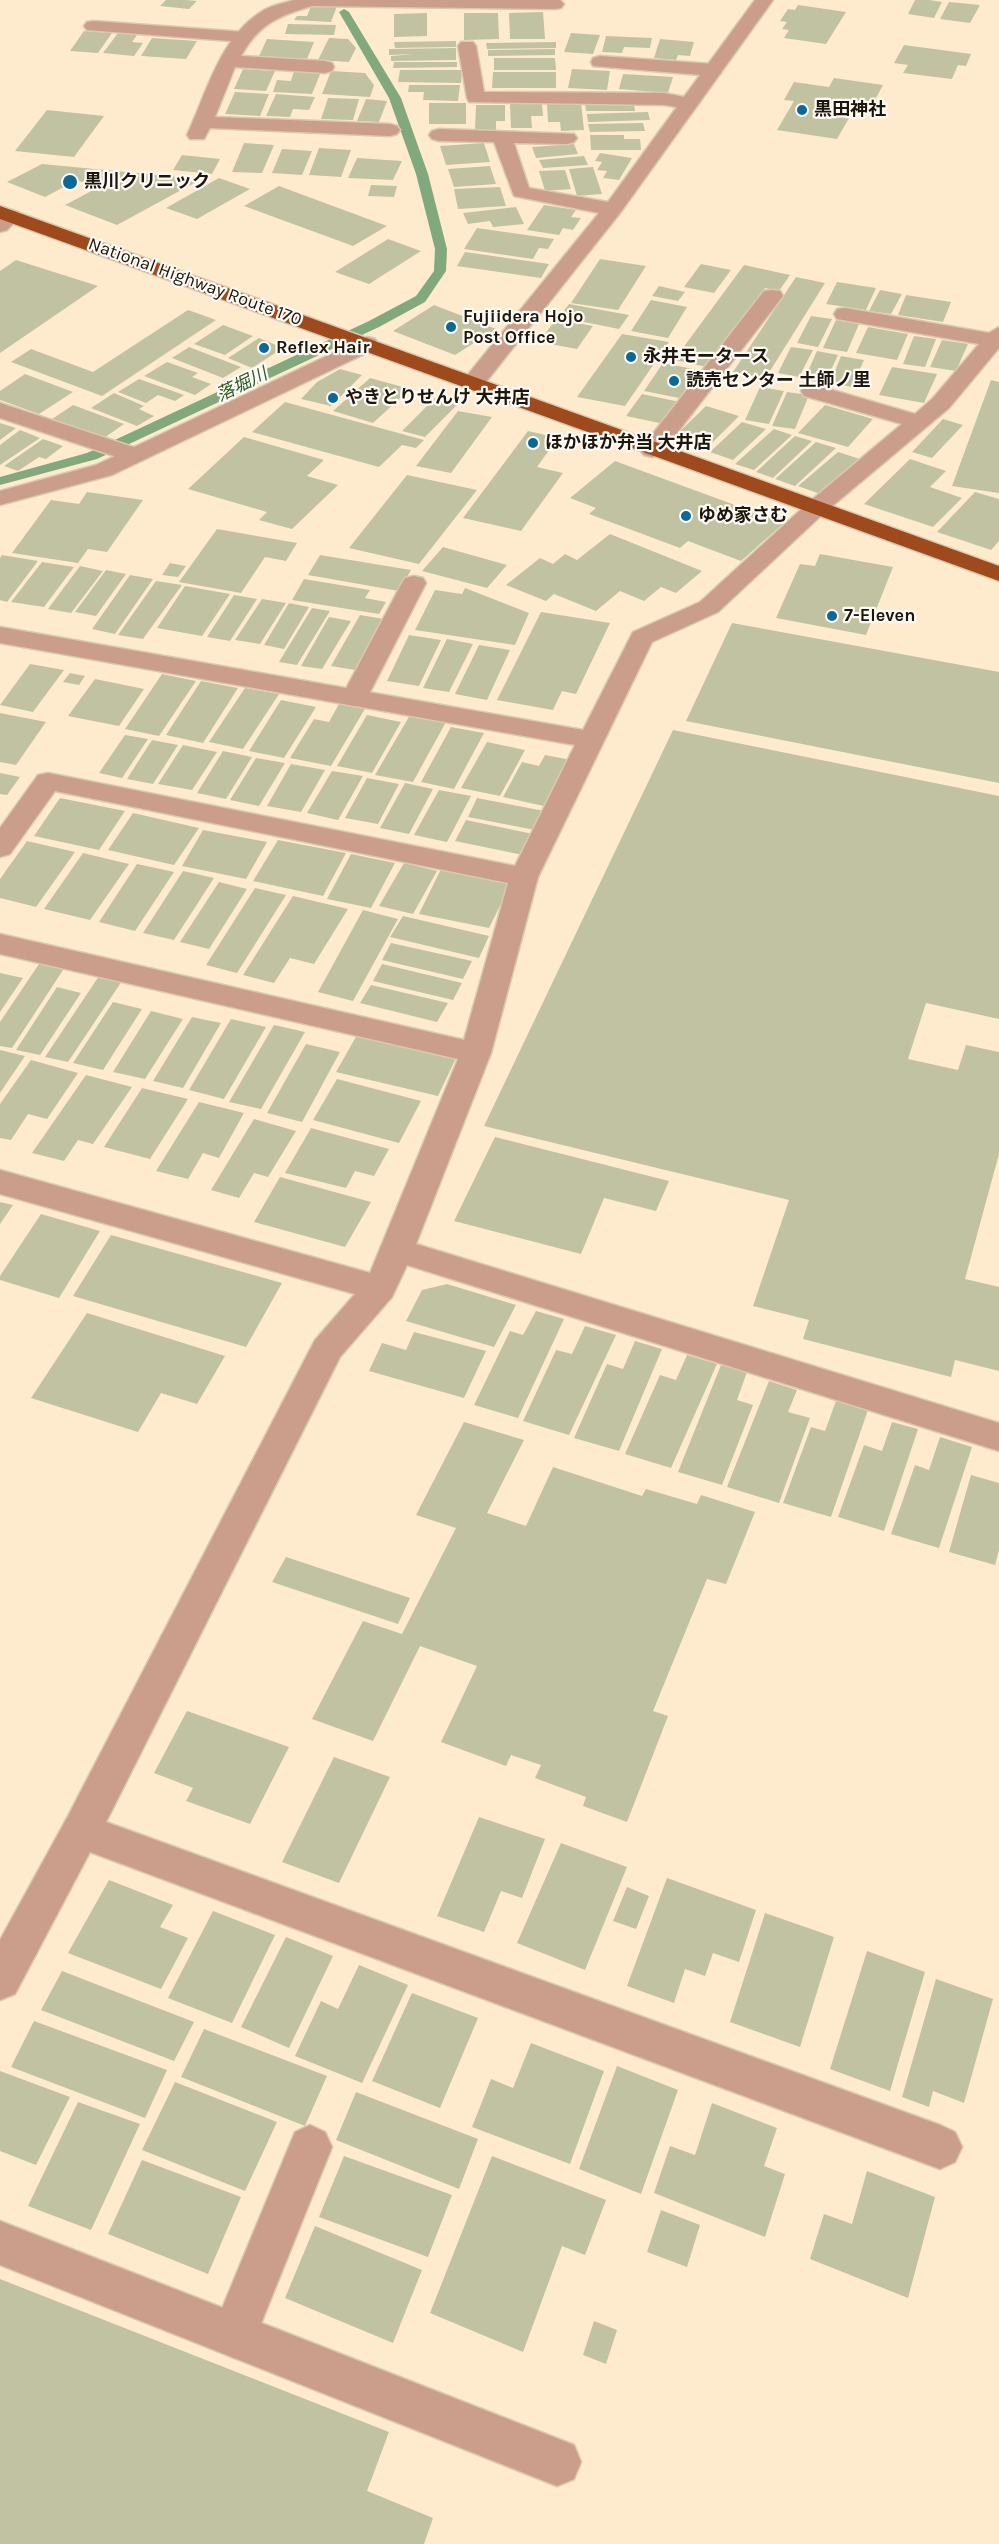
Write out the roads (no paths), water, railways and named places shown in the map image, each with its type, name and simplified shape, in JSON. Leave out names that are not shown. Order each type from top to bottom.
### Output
[{"type":"highway","name":"National Highway Route 170","points":[[4,218],[352,338],[652,450],[999,574]]},
{"type":"street","points":[[390,130],[200,128],[229,61],[244,37],[268,15],[312,0],[555,4]]},
{"type":"street","points":[[474,382],[613,209],[764,0]]},
{"type":"street","points":[[93,26],[244,37]]},
{"type":"street","points":[[467,46],[476,98],[664,99],[688,104]]},
{"type":"street","points":[[229,61],[325,67]]},
{"type":"street","points":[[600,62],[713,70]]},
{"type":"street","points":[[439,135],[567,138]]},
{"type":"street","points":[[502,137],[521,192],[613,209]]},
{"type":"street","points":[[652,450],[772,296]]},
{"type":"street","points":[[845,314],[996,337]]},
{"type":"street","points":[[0,1980],[81,1831],[327,1349],[380,1288],[476,1053],[524,877],[642,637],[709,607],[816,508],[941,403],[996,337]]},
{"type":"street","points":[[0,498],[104,470],[126,453],[352,338]]},
{"type":"street","points":[[812,391],[919,422]]},
{"type":"street","points":[[0,410],[126,453]]},
{"type":"street","points":[[354,698],[414,584]]},
{"type":"street","points":[[0,635],[592,740]]},
{"type":"street","points":[[0,848],[48,782],[524,877]]},
{"type":"street","points":[[0,944],[476,1053]]},
{"type":"street","points":[[0,1182],[380,1288]]},
{"type":"street","points":[[397,1250],[999,1437]]},
{"type":"street","points":[[81,1831],[940,2147]]},
{"type":"street","points":[[234,2336],[310,2148]]},
{"type":"street","points":[[0,2243],[557,2462]]},
{"type":"waterway","name":"落堀川","points":[[0,481],[92,456],[374,324],[421,299],[440,271],[441,249],[422,174],[395,98],[344,12]]},
{"type":"place","name":"黒田神社","points":[[802,110]]},
{"type":"place","name":"黒川クリニック","points":[[70,182]]},
{"type":"place","name":"Fujiidera Hojo Post Office","points":[[451,327]]},
{"type":"place","name":"Reflex Hair","points":[[264,348]]},
{"type":"place","name":"永井モータース","points":[[631,357]]},
{"type":"place","name":"読売センター 土師ノ里","points":[[674,381]]},
{"type":"place","name":"やきとりせんけ 大井店","points":[[333,398]]},
{"type":"place","name":"ほかほか弁当 大井店","points":[[533,443]]},
{"type":"place","name":"ゆめ家さむ","points":[[686,516]]},
{"type":"place","name":"7-Eleven","points":[[832,616]]}]
